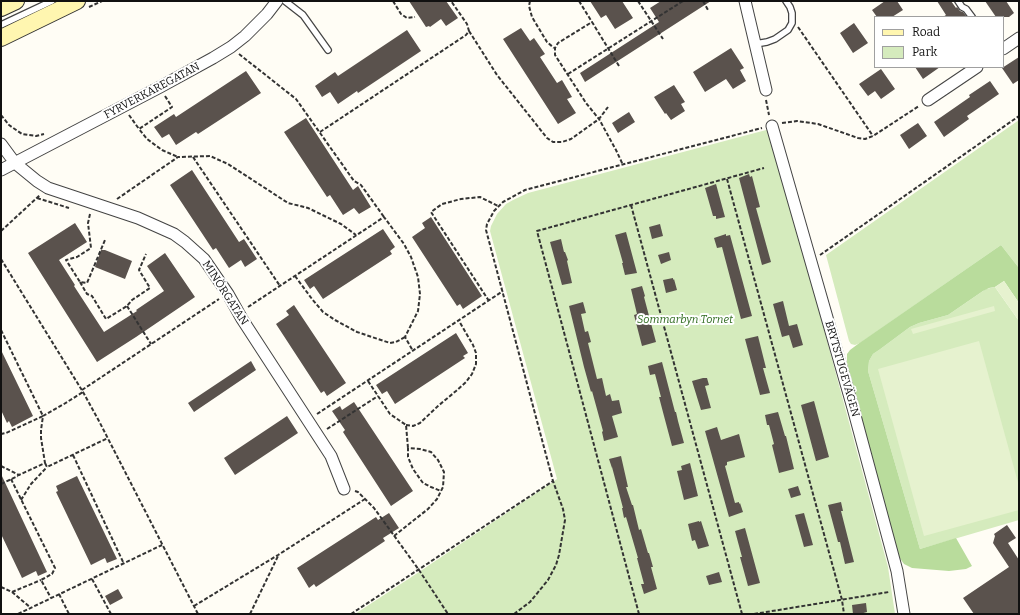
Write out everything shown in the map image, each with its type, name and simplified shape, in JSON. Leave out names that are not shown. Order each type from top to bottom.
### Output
[{"type":"main road","points":[[1,8],[16,1]]},
{"type":"main road","points":[[1,38],[77,1]]},
{"type":"street","name":"FYRVERKAREGATAN","points":[[1,170],[160,87],[231,47],[245,36],[267,14],[277,1]]},
{"type":"street","points":[[745,1],[766,90]]},
{"type":"street","points":[[1004,48],[1019,38]]},
{"type":"street","points":[[928,100],[975,68]]},
{"type":"street","name":"BRYTSTUGEVÄGEN","points":[[772,126],[853,408],[897,571],[904,614]]},
{"type":"street","name":"MINÖRGATAN","points":[[1,144],[15,163],[48,188],[138,218],[174,234],[204,259],[224,297],[238,313],[331,456],[344,489]]},
{"type":"lane","points":[[1,26],[52,1]]},
{"type":"lane","points":[[285,1],[303,15],[328,50]]},
{"type":"lane","points":[[755,44],[767,42],[784,34],[788,30],[792,23],[792,13],[786,1]]},
{"type":"lane","points":[[958,1],[971,16]]},
{"type":"path","points":[[392,1],[401,14],[407,18],[415,17]]},
{"type":"path","points":[[451,1],[498,74],[546,138],[553,142],[562,142],[571,139],[599,119],[608,107]]},
{"type":"path","points":[[530,1],[529,6],[532,17],[547,42],[555,48]]},
{"type":"path","points":[[579,1],[620,66]]},
{"type":"path","points":[[638,1],[663,39]]},
{"type":"path","points":[[568,74],[683,1]]},
{"type":"path","points":[[703,1],[708,10]]},
{"type":"path","points":[[792,18],[873,136]]},
{"type":"path","points":[[592,22],[558,43],[555,48],[556,54],[586,103],[599,119],[616,150],[622,165]]},
{"type":"path","points":[[320,132],[466,35],[469,31]]},
{"type":"path","points":[[231,47],[296,99],[354,181],[361,185],[404,244],[411,257],[418,277],[420,294],[418,311],[405,338],[390,343],[357,332],[323,312],[295,276]]},
{"type":"path","points":[[139,129],[172,107],[160,87]]},
{"type":"path","points":[[766,90],[764,92],[772,126]]},
{"type":"path","points":[[514,614],[530,602],[544,585],[556,565],[559,555],[564,520],[563,509],[553,481],[486,230],[490,217],[498,207],[510,198],[525,190],[784,122],[797,121],[822,125],[861,139],[869,138],[928,100]]},
{"type":"path","points":[[123,106],[147,139],[162,150],[178,157],[210,156],[228,164],[288,203],[308,208],[341,224],[356,236]]},
{"type":"path","points":[[1,115],[9,125],[22,134],[36,136],[50,132]]},
{"type":"path","points":[[810,261],[1019,116]]},
{"type":"path","points":[[193,156],[280,286]]},
{"type":"path","points":[[108,208],[120,197],[178,157]]},
{"type":"path","points":[[639,614],[537,231],[764,168]]},
{"type":"path","points":[[727,179],[842,600],[844,614]]},
{"type":"path","points":[[1,231],[48,188]]},
{"type":"path","points":[[489,301],[431,212],[442,204],[462,199],[480,197],[498,207]]},
{"type":"path","points":[[37,198],[72,209]]},
{"type":"path","points":[[631,204],[742,614]]},
{"type":"path","points":[[84,212],[90,214],[88,223],[91,248],[77,257],[66,260],[87,294],[92,296],[106,319],[127,306],[132,300],[150,288],[138,270],[146,254]]},
{"type":"path","points":[[238,313],[384,217]]},
{"type":"path","points":[[80,282],[87,283],[105,240]]},
{"type":"path","points":[[1,259],[82,391],[108,438],[198,614]]},
{"type":"path","points":[[308,420],[503,291]]},
{"type":"path","points":[[216,294],[224,297]]},
{"type":"path","points":[[1,434],[43,416],[64,404],[151,344],[224,297]]},
{"type":"path","points":[[127,306],[151,344]]},
{"type":"path","points":[[368,381],[390,414],[406,425],[413,426],[420,423],[428,414],[466,382],[472,374],[476,364],[476,353],[473,345],[459,321]]},
{"type":"path","points":[[1,330],[43,416],[41,438],[47,467]]},
{"type":"path","points":[[405,338],[413,351]]},
{"type":"path","points":[[318,435],[378,396]]},
{"type":"path","points":[[406,425],[408,458],[413,469],[423,483],[431,488],[441,491]]},
{"type":"path","points":[[21,500],[31,484],[47,467],[108,438]]},
{"type":"path","points":[[394,536],[428,509],[437,499],[443,487],[444,472],[438,460],[431,452],[408,448]]},
{"type":"path","points":[[73,455],[124,564]]},
{"type":"path","points":[[1,484],[45,463]]},
{"type":"path","points":[[1,466],[18,475]]},
{"type":"path","points":[[11,479],[55,568],[52,574],[42,580],[12,592]]},
{"type":"path","points":[[351,614],[553,481]]},
{"type":"path","points":[[344,489],[358,492],[374,508],[419,570],[448,614]]},
{"type":"path","points":[[194,606],[278,555],[365,499]]},
{"type":"path","points":[[18,614],[162,545]]},
{"type":"path","points":[[250,614],[278,555]]},
{"type":"path","points":[[92,579],[111,614]]},
{"type":"path","points":[[42,580],[51,598]]},
{"type":"path","points":[[1,586],[12,592],[31,608]]},
{"type":"path","points":[[754,614],[900,590]]},
{"type":"path","points":[[59,594],[69,614]]},
{"type":"green space","points":[[1019,120],[1019,268],[1001,245],[860,343],[855,345],[851,344],[826,255]]},
{"type":"green space","name":"Sommarbyn Tornet","points":[[770,129],[888,567],[895,614],[355,614],[557,479],[490,231],[497,214],[506,204],[528,193]]},
{"type":"green space","points":[[1001,245],[1019,268],[1019,303],[1004,281],[995,287],[983,291],[948,315],[910,327],[873,354],[869,361],[868,371],[920,549],[956,538],[972,566],[966,569],[949,571],[912,568],[904,564],[899,557],[849,372],[847,354],[858,344]]},
{"type":"green space","points":[[1004,281],[1019,303],[1019,321],[995,287]]},
{"type":"green space","points":[[995,287],[1019,321],[1019,520],[920,549],[868,371],[869,361],[873,354],[910,327],[948,315],[986,289]]},
{"type":"green space","points":[[994,306],[995,311],[913,334],[911,329]]},
{"type":"green space","points":[[979,341],[1019,486],[1019,510],[924,536],[878,369]]},
{"type":"building","points":[[409,1],[446,1],[458,18],[446,26],[441,19],[430,27],[426,27]]},
{"type":"building","points":[[590,1],[622,1],[633,18],[615,29],[606,15],[601,18]]},
{"type":"building","points":[[661,1],[711,1],[585,82],[580,73],[659,22],[650,8]]},
{"type":"building","points":[[885,1],[897,1],[903,10],[894,16],[876,16],[872,10]]},
{"type":"building","points":[[937,1],[951,1],[956,8],[957,7],[966,16],[944,16],[946,15]]},
{"type":"building","points":[[985,1],[1006,1],[1014,13],[1009,17],[995,16]]},
{"type":"building","points":[[854,23],[868,43],[853,53],[840,33]]},
{"type":"building","points":[[521,28],[530,41],[534,38],[545,54],[540,57],[557,83],[562,80],[572,97],[567,99],[576,113],[558,124],[503,39]]},
{"type":"building","points":[[407,30],[421,51],[358,93],[357,91],[338,104],[330,92],[322,97],[315,86],[335,72],[338,76]]},
{"type":"building","points":[[731,48],[744,68],[740,70],[746,81],[733,89],[726,79],[705,92],[693,72]]},
{"type":"building","points":[[1019,57],[1019,80],[1013,84],[1002,68]]},
{"type":"building","points":[[916,68],[939,68],[923,79]]},
{"type":"building","points":[[881,69],[895,89],[881,99],[875,91],[868,96],[859,84]]},
{"type":"building","points":[[246,71],[261,93],[198,134],[196,132],[176,145],[169,134],[162,138],[154,127],[174,114],[176,117]]},
{"type":"building","points":[[990,81],[999,94],[967,116],[969,119],[944,137],[934,122]]},
{"type":"building","points":[[674,85],[685,102],[681,104],[685,111],[671,120],[666,113],[665,114],[654,97]]},
{"type":"building","points":[[629,112],[635,122],[618,133],[612,123]]},
{"type":"building","points":[[306,118],[353,190],[358,186],[371,207],[359,214],[354,208],[343,215],[330,195],[327,197],[284,132]]},
{"type":"building","points":[[918,123],[927,136],[909,149],[900,135]]},
{"type":"building","points":[[192,170],[239,242],[244,239],[257,259],[245,267],[241,260],[229,268],[216,248],[213,250],[170,185]]},
{"type":"building","points":[[749,174],[750,177],[752,176],[760,207],[756,208],[771,262],[762,265],[739,178]]},
{"type":"building","points":[[716,184],[725,217],[716,219],[716,216],[713,216],[705,188]]},
{"type":"building","points":[[431,217],[482,296],[463,309],[460,304],[457,306],[412,237],[425,228],[422,223]]},
{"type":"building","points":[[75,223],[87,242],[59,260],[104,332],[137,311],[136,310],[164,291],[147,266],[165,253],[195,297],[97,362],[28,253]]},
{"type":"building","points":[[660,224],[663,236],[652,239],[649,227]]},
{"type":"building","points":[[383,229],[395,247],[390,251],[392,254],[323,299],[314,286],[310,289],[304,280]]},
{"type":"building","points":[[626,232],[637,273],[625,275],[615,235]]},
{"type":"building","points":[[726,234],[726,236],[730,235],[752,316],[741,319],[722,247],[717,248],[714,238]]},
{"type":"building","points":[[561,239],[564,252],[568,260],[572,283],[562,285],[550,242]]},
{"type":"building","points":[[101,250],[105,250],[132,261],[125,279],[95,267]]},
{"type":"building","points":[[669,252],[671,260],[661,264],[658,255]]},
{"type":"building","points":[[673,278],[677,290],[666,293],[663,280]]},
{"type":"building","points":[[642,286],[656,342],[642,346],[634,315],[637,314],[631,289]]},
{"type":"building","points":[[783,301],[789,326],[797,324],[803,345],[793,348],[789,335],[782,337],[773,304]]},
{"type":"building","points":[[583,302],[586,313],[581,314],[585,332],[588,331],[591,342],[588,343],[597,379],[602,378],[606,396],[610,394],[612,401],[619,400],[622,413],[612,416],[618,437],[604,441],[603,431],[584,367],[569,306]]},
{"type":"building","points":[[294,305],[346,383],[327,396],[324,391],[321,393],[276,324],[289,315],[286,311]]},
{"type":"building","points":[[456,333],[468,353],[463,356],[465,358],[395,404],[387,391],[382,394],[376,385]]},
{"type":"building","points":[[758,336],[766,368],[763,368],[770,393],[760,395],[745,339]]},
{"type":"building","points":[[1,350],[33,416],[12,427],[9,421],[7,423],[1,410]]},
{"type":"building","points":[[251,361],[256,370],[194,412],[188,403]]},
{"type":"building","points":[[662,362],[684,443],[672,446],[659,397],[661,397],[655,374],[650,375],[648,366]]},
{"type":"building","points":[[707,378],[709,385],[705,386],[711,408],[701,410],[692,381]]},
{"type":"building","points":[[814,401],[829,457],[816,461],[801,405]]},
{"type":"building","points":[[354,402],[413,491],[391,506],[343,432],[345,430],[332,411],[340,406],[342,410]]},
{"type":"building","points":[[778,412],[786,436],[794,469],[779,473],[772,445],[774,444],[765,415]]},
{"type":"building","points":[[287,416],[298,433],[235,475],[224,458]]},
{"type":"building","points":[[717,427],[721,440],[739,434],[745,457],[727,462],[727,465],[725,466],[735,503],[740,503],[743,512],[729,517],[705,431]]},
{"type":"building","points":[[621,456],[628,487],[626,487],[633,505],[639,530],[641,529],[649,553],[657,589],[644,594],[641,584],[644,584],[638,558],[626,517],[624,518],[623,508],[609,459]]},
{"type":"building","points":[[690,463],[698,496],[684,500],[677,471],[682,470],[681,466]]},
{"type":"building","points":[[1,474],[47,572],[38,576],[36,571],[22,578],[1,534]]},
{"type":"building","points":[[77,476],[117,559],[107,563],[105,558],[91,565],[56,492],[58,491],[56,486]]},
{"type":"building","points":[[798,486],[801,495],[791,498],[788,489]]},
{"type":"building","points":[[841,502],[843,511],[841,511],[854,562],[845,564],[840,542],[838,542],[828,505]]},
{"type":"building","points":[[389,513],[399,528],[383,538],[385,541],[316,587],[314,584],[309,588],[297,568],[376,517],[378,520]]},
{"type":"building","points":[[804,513],[813,545],[804,547],[795,515]]},
{"type":"building","points":[[701,521],[709,546],[698,549],[695,540],[692,541],[688,524]]},
{"type":"building","points":[[1007,525],[1016,538],[1008,543],[1019,560],[1019,614],[974,614],[963,598],[1009,567],[993,543],[995,536],[994,534]]},
{"type":"building","points":[[745,528],[760,583],[748,586],[735,531]]},
{"type":"building","points":[[719,572],[722,582],[709,585],[706,576]]},
{"type":"building","points":[[118,589],[123,598],[110,605],[105,596]]},
{"type":"building","points":[[866,603],[867,612],[853,614],[852,605]]}]
